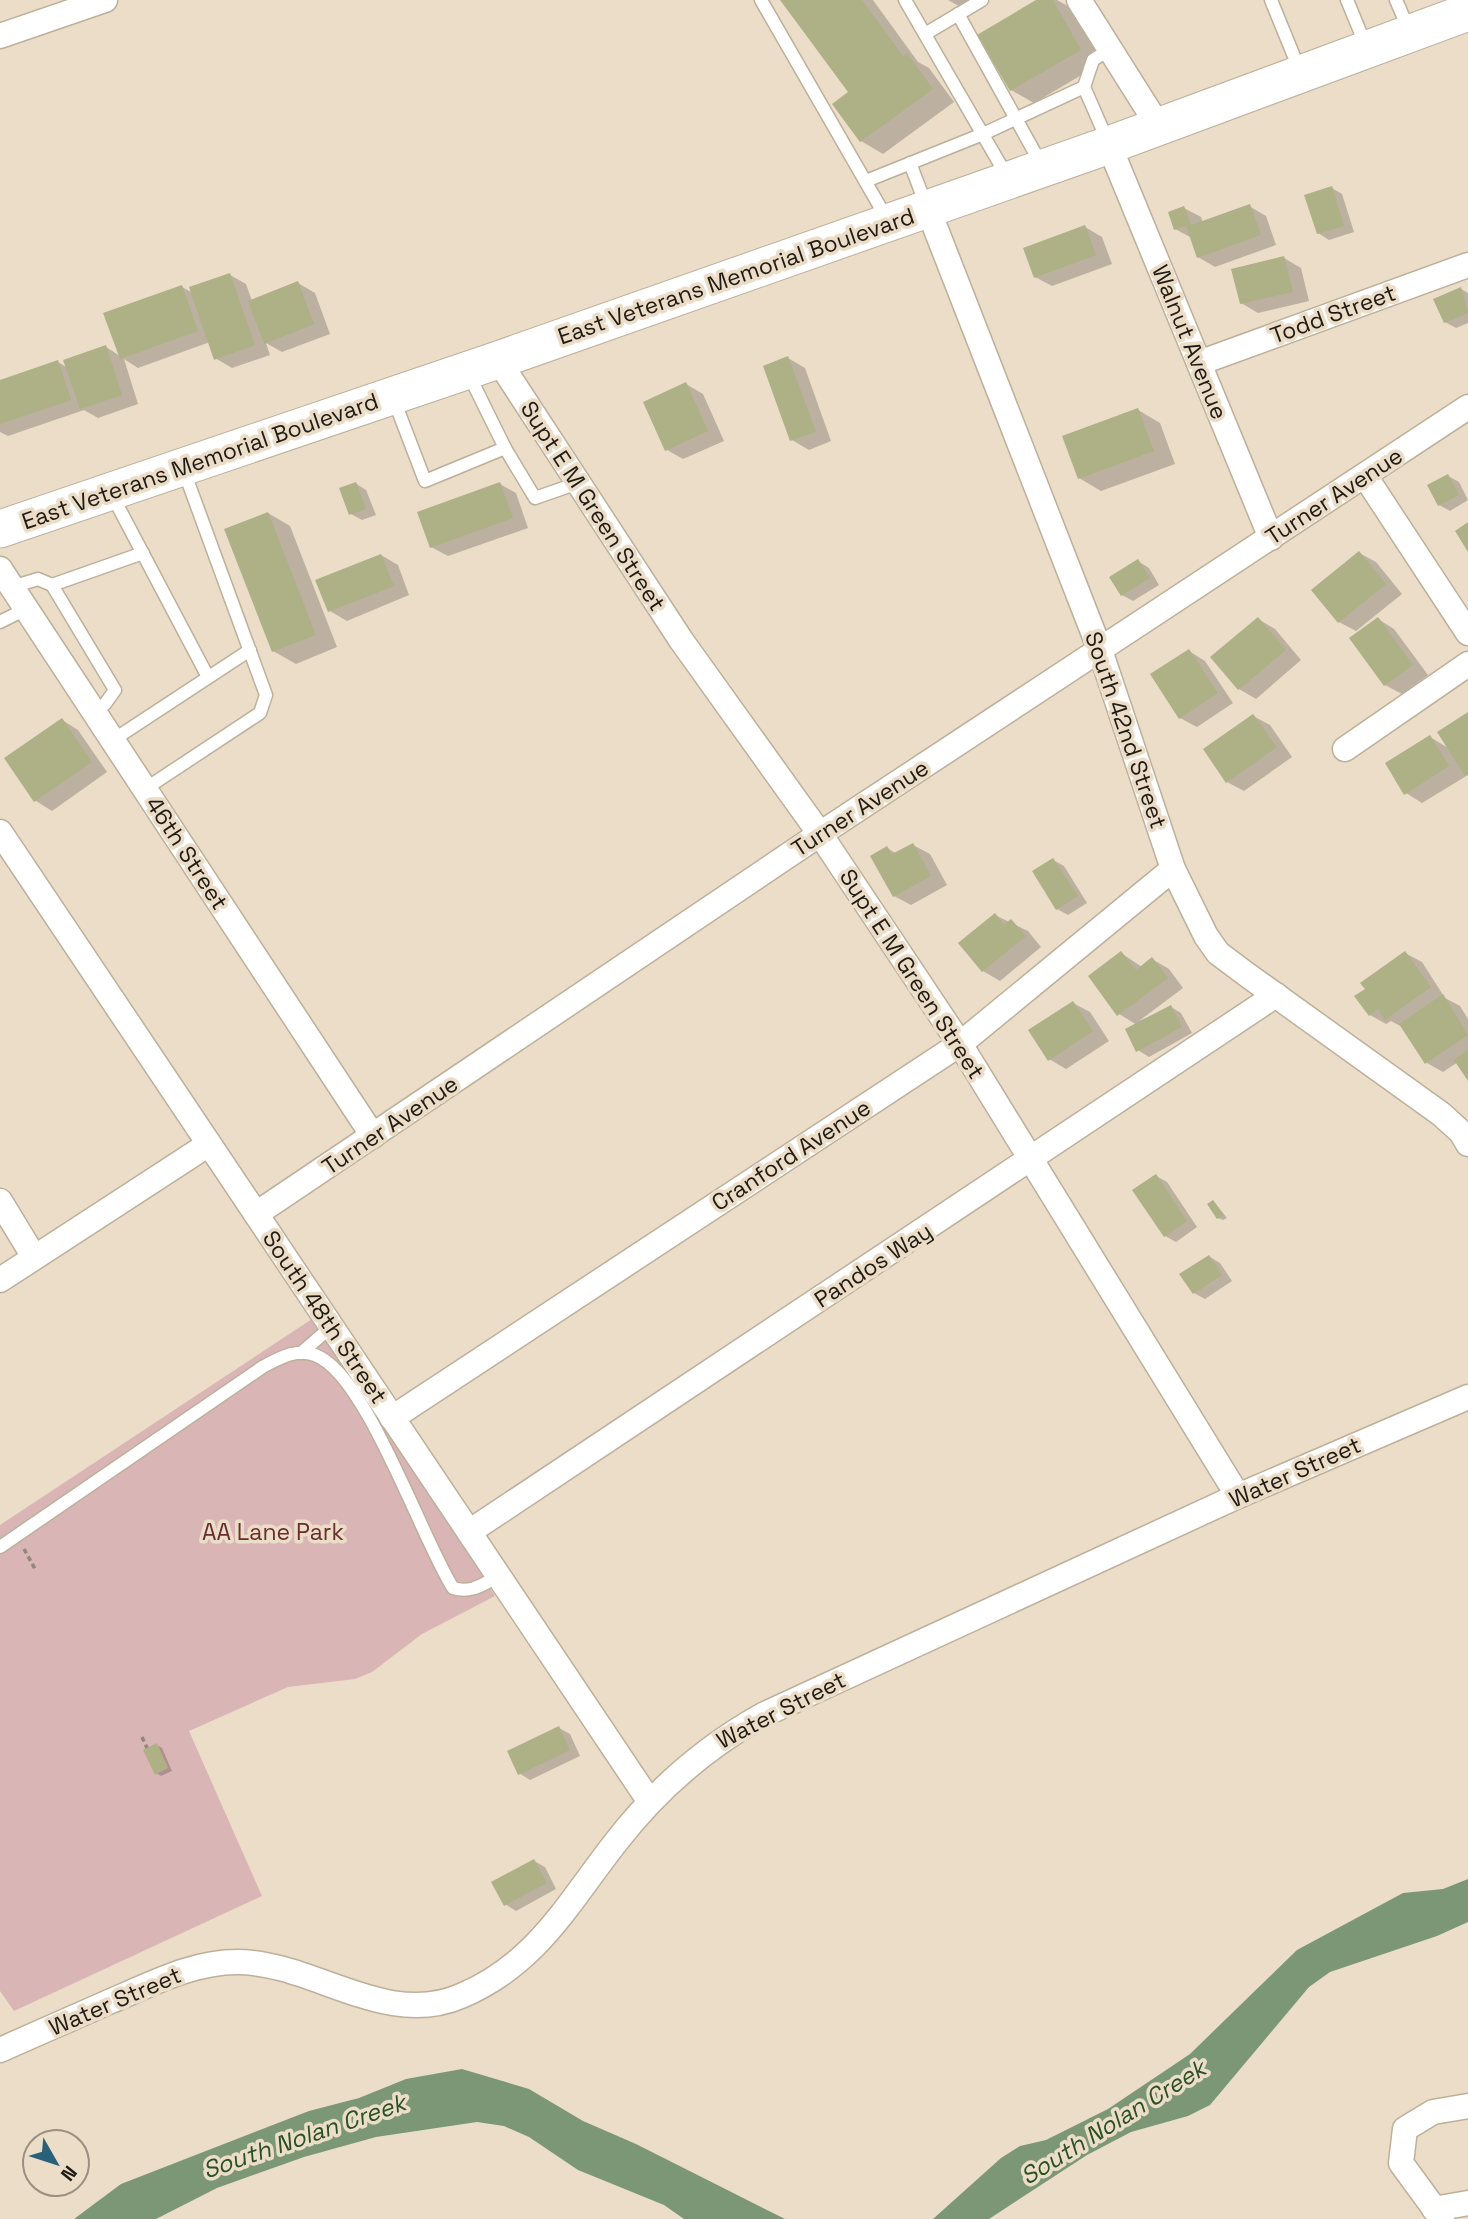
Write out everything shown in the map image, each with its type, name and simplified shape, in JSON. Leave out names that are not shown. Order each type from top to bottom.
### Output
[{"type":"main road","name":"East Veterans Memorial Boulevard","points":[[0,529],[928,209],[1159,127],[1468,12]]},
{"type":"street","points":[[0,36],[62,7],[105,0]]},
{"type":"street","points":[[1079,0],[1159,127]]},
{"type":"street","name":"Walnut Avenue","points":[[1109,145],[1271,538]]},
{"type":"street","name":"South 42nd Street","points":[[928,209],[1100,650],[1173,869],[1195,917],[1218,953],[1441,1114],[1461,1132],[1468,1144]]},
{"type":"street","name":"Todd Street","points":[[1199,363],[1468,265]]},
{"type":"street","name":"Supt E M Green Street","points":[[482,365],[578,483],[681,640],[820,834],[960,1044],[1238,1496]]},
{"type":"street","name":"Turner Avenue","points":[[256,1214],[820,834],[1468,407]]},
{"type":"street","points":[[1365,476],[1468,633]]},
{"type":"street","name":"46th Street","points":[[6,578],[373,1136]]},
{"type":"street","points":[[1345,749],[1468,664]]},
{"type":"street","name":"South 48th Street","points":[[3,844],[209,1144],[650,1802]]},
{"type":"street","name":"Cranford Avenue","points":[[392,1418],[960,1044],[1173,869]]},
{"type":"street","name":"Pandos Way","points":[[469,1532],[1032,1160],[1276,995]]},
{"type":"street","points":[[0,1280],[209,1144]]},
{"type":"street","points":[[0,1201],[34,1257]]},
{"type":"street","name":"Water Street","points":[[0,2050],[177,1972],[233,1962],[266,1963],[378,2001],[437,2006],[461,1997],[494,1981],[545,1938],[650,1802],[701,1754],[762,1715],[1238,1496],[1468,1396]]},
{"type":"street","points":[[1468,2106],[1433,2112],[1405,2129],[1401,2163],[1438,2214],[1468,2203]]},
{"type":"lane","points":[[761,0],[889,222]]},
{"type":"lane","points":[[905,0],[1010,180]]},
{"type":"lane","points":[[925,34],[982,0]]},
{"type":"lane","points":[[1271,0],[1302,74]]},
{"type":"lane","points":[[1347,0],[1368,49]]},
{"type":"lane","points":[[1396,0],[1410,33]]},
{"type":"lane","points":[[958,14],[1044,168]]},
{"type":"lane","points":[[1109,145],[1084,87],[1093,60],[1110,49]]},
{"type":"lane","points":[[866,181],[982,134],[1084,87]]},
{"type":"lane","points":[[910,163],[928,209]]},
{"type":"lane","points":[[482,365],[505,448],[535,498],[578,483]]},
{"type":"lane","points":[[392,396],[425,481],[505,448]]},
{"type":"lane","points":[[145,789],[260,713],[266,695],[183,467]]},
{"type":"lane","points":[[110,492],[208,677]]},
{"type":"lane","points":[[52,585],[143,553]]},
{"type":"lane","points":[[6,578],[38,579],[52,585],[115,690],[105,704],[93,711]]},
{"type":"lane","points":[[0,622],[26,609]]},
{"type":"lane","points":[[113,740],[250,650]]},
{"type":"lane","points":[[301,1353],[331,1327]]},
{"type":"lane","points":[[0,1547],[264,1366],[289,1353],[301,1353],[325,1361],[354,1395],[384,1446],[453,1588],[463,1592],[472,1590],[499,1577]]},
{"type":"path","points":[[16,1535],[35,1569]]},
{"type":"path","points":[[142,1737],[148,1748]]},
{"type":"green space","name":"AA Lane Park","points":[[321,1313],[495,1596],[422,1634],[372,1672],[355,1679],[288,1687],[189,1731],[262,1896],[14,2011],[0,1991],[0,1525]]},
{"type":"water","name":"South Nolan Creek","points":[[1468,1879],[1468,1922],[1437,1936],[1330,1972],[1309,1987],[1210,2105],[1188,2116],[1131,2132],[1087,2155],[989,2219],[933,2219],[1001,2158],[1020,2146],[1046,2140],[1108,2109],[1190,2054],[1297,1950],[1403,1893],[1443,1889]]},
{"type":"water","name":"South Nolan Creek","points":[[462,2069],[529,2089],[583,2121],[636,2144],[785,2219],[684,2219],[664,2205],[578,2170],[529,2137],[504,2126],[477,2122],[376,2137],[304,2157],[217,2188],[156,2219],[74,2219],[121,2184],[309,2111],[359,2098],[406,2079]]},
{"type":"building","points":[[780,0],[862,0],[903,56],[907,53],[933,89],[860,142],[832,104],[848,92]]},
{"type":"building","points":[[1036,0],[1053,0],[1081,50],[1010,91],[977,35]]},
{"type":"building","points":[[1332,186],[1344,226],[1317,234],[1304,195]]},
{"type":"building","points":[[1250,204],[1261,235],[1197,258],[1186,226],[1174,230],[1168,212],[1184,206],[1191,225]]},
{"type":"building","points":[[1085,225],[1096,255],[1034,278],[1023,248]]},
{"type":"building","points":[[1284,256],[1293,292],[1240,304],[1231,269]]},
{"type":"building","points":[[230,273],[255,345],[214,360],[189,287]]},
{"type":"building","points":[[298,281],[314,324],[264,344],[248,301]]},
{"type":"building","points":[[182,285],[198,331],[120,359],[103,313]]},
{"type":"building","points":[[1461,287],[1468,313],[1444,323],[1433,299]]},
{"type":"building","points":[[106,345],[122,395],[80,409],[63,360]]},
{"type":"building","points":[[788,356],[816,432],[790,441],[763,366]]},
{"type":"building","points":[[58,360],[71,400],[0,424],[0,380]]},
{"type":"building","points":[[686,382],[708,431],[665,451],[643,402]]},
{"type":"building","points":[[1138,408],[1154,451],[1078,479],[1062,436]]},
{"type":"building","points":[[1448,474],[1459,495],[1438,506],[1427,485]]},
{"type":"building","points":[[356,482],[366,509],[349,515],[339,488]]},
{"type":"building","points":[[500,482],[513,518],[430,548],[417,512]]},
{"type":"building","points":[[268,512],[316,635],[272,652],[224,529]]},
{"type":"building","points":[[1468,522],[1468,552],[1455,531]]},
{"type":"building","points":[[1359,551],[1386,584],[1338,623],[1311,590]]},
{"type":"building","points":[[381,554],[394,586],[328,612],[315,580]]},
{"type":"building","points":[[1138,559],[1150,578],[1121,596],[1109,577]]},
{"type":"building","points":[[1258,617],[1286,650],[1238,690],[1210,657]]},
{"type":"building","points":[[1378,617],[1413,665],[1384,686],[1349,638]]},
{"type":"building","points":[[1189,649],[1218,693],[1179,719],[1150,674]]},
{"type":"building","points":[[1468,712],[1468,774],[1465,776],[1437,732]]},
{"type":"building","points":[[1253,714],[1277,747],[1226,783],[1203,749]]},
{"type":"building","points":[[62,718],[92,762],[34,802],[4,758]]},
{"type":"building","points":[[1430,735],[1449,766],[1404,795],[1385,763]]},
{"type":"building","points":[[913,843],[931,876],[893,897],[870,856],[887,846],[892,854]]},
{"type":"building","points":[[1053,858],[1078,896],[1056,910],[1032,871]]},
{"type":"building","points":[[995,913],[1004,925],[1011,919],[1026,936],[982,972],[958,943]]},
{"type":"building","points":[[1121,951],[1136,970],[1152,957],[1168,978],[1117,1016],[1088,976]]},
{"type":"building","points":[[1405,951],[1431,987],[1385,1020],[1378,1009],[1369,1016],[1354,996],[1365,989],[1360,983]]},
{"type":"building","points":[[1443,994],[1468,1035],[1425,1064],[1399,1024]]},
{"type":"building","points":[[1073,1001],[1093,1031],[1048,1061],[1028,1030]]},
{"type":"building","points":[[1171,1005],[1182,1027],[1136,1052],[1125,1029]]},
{"type":"building","points":[[1468,1050],[1468,1081],[1454,1060]]},
{"type":"building","points":[[1156,1174],[1187,1221],[1164,1237],[1132,1190]]},
{"type":"building","points":[[1213,1200],[1224,1215],[1217,1219],[1207,1204]]},
{"type":"building","points":[[1209,1255],[1222,1275],[1193,1294],[1179,1274]]},
{"type":"building","points":[[559,1726],[570,1750],[518,1775],[507,1751]]},
{"type":"building","points":[[157,1743],[168,1768],[155,1775],[143,1750]]},
{"type":"building","points":[[534,1859],[547,1883],[504,1906],[491,1882]]}]
